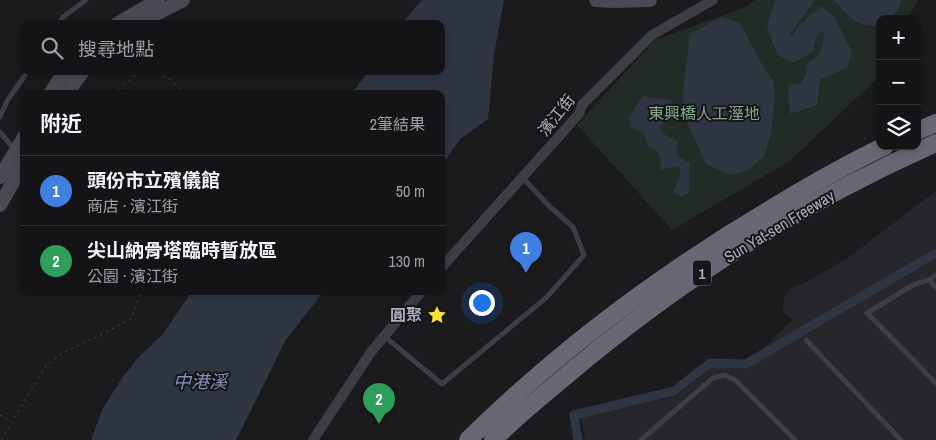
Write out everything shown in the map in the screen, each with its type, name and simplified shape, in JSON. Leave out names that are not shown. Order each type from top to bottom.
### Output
[{"type":"highway","points":[[921,129],[936,122]]},
{"type":"highway","name":"Sun Yat-sen Freeway","points":[[493,440],[595,351],[694,279],[750,242],[804,210],[860,179],[936,142]]},
{"type":"highway","name":"Sun Yat-sen Freeway","points":[[468,440],[551,363],[637,296],[692,257],[803,189],[877,150]]},
{"type":"main road","points":[[145,20],[183,0]]},
{"type":"main road","points":[[596,0],[650,0]]},
{"type":"main road","points":[[124,20],[156,1]]},
{"type":"main road","points":[[52,90],[63,75]]},
{"type":"main road","points":[[69,90],[80,75]]},
{"type":"main road","points":[[0,177],[20,143]]},
{"type":"main road","points":[[0,205],[20,169]]},
{"type":"street","name":"濱江街","points":[[445,264],[580,114],[582,104],[652,35],[713,0]]},
{"type":"street","points":[[313,440],[371,352],[419,295]]},
{"type":"lane","points":[[61,20],[86,0]]},
{"type":"lane","points":[[0,117],[7,101],[25,75]]},
{"type":"lane","points":[[0,132],[20,159]]},
{"type":"lane","points":[[384,336],[442,384],[547,297],[584,255],[573,227],[549,206],[523,178]]},
{"type":"lane","points":[[936,275],[929,280],[913,285],[867,313],[936,383]]},
{"type":"lane","points":[[929,280],[936,287]]},
{"type":"lane","points":[[806,340],[901,440]]},
{"type":"lane","points":[[641,440],[713,378],[725,375],[736,380],[795,440]]},
{"type":"path","points":[[119,90],[136,75]]},
{"type":"path","points":[[160,75],[171,80],[181,90]]},
{"type":"path","points":[[1,440],[46,366],[64,352],[131,319],[140,295]]},
{"type":"path","points":[[0,415],[12,423]]},
{"type":"shaded area","points":[[936,191],[936,246],[931,251],[936,260],[936,440],[585,440],[581,417],[676,396],[715,365],[742,369],[792,320],[783,311],[784,298],[792,287],[804,283],[845,260]]},
{"type":"green space","name":"東興橋人工溼地","points":[[755,0],[918,0],[909,15],[876,15],[876,80],[790,161],[672,230],[577,125],[655,40],[746,7]]},
{"type":"water","points":[[422,0],[504,0],[494,55],[488,119],[460,139],[445,160],[445,90],[354,90],[366,75],[445,75],[445,20],[404,20]]},
{"type":"water","points":[[775,0],[815,0],[790,34],[791,37],[799,26],[821,6],[835,18],[852,52],[847,68],[821,79],[818,103],[815,106],[790,114],[788,85],[800,84],[807,74],[805,66],[820,52],[824,33],[820,32],[816,38],[812,52],[796,62],[790,62],[777,54],[767,27]]},
{"type":"water","points":[[833,0],[901,0],[899,8],[893,15],[876,15],[876,26],[856,21]]},
{"type":"water","points":[[721,17],[740,23],[760,61],[774,82],[771,134],[764,156],[747,171],[730,175],[706,164],[688,125],[683,103],[690,34]]},
{"type":"water","points":[[643,96],[671,100],[673,116],[660,126],[662,133],[677,141],[677,156],[690,163],[689,192],[681,197],[673,192],[679,178],[680,168],[673,167],[661,170],[661,159],[656,150],[648,147],[643,134],[630,127],[629,116]]},
{"type":"water","name":"中港溪","points":[[189,295],[321,295],[285,341],[236,440],[91,440],[102,410],[122,378],[138,358],[163,334]]},
{"type":"waterway","points":[[578,440],[574,415],[674,391],[710,363],[746,364],[936,253]]},
{"type":"place","name":"頭份市立殯儀館","points":[[526,273]]},
{"type":"place","name":"圓聚","points":[[437,315]]},
{"type":"place","name":"尖山納骨塔臨時暫放區","points":[[379,424]]}]
